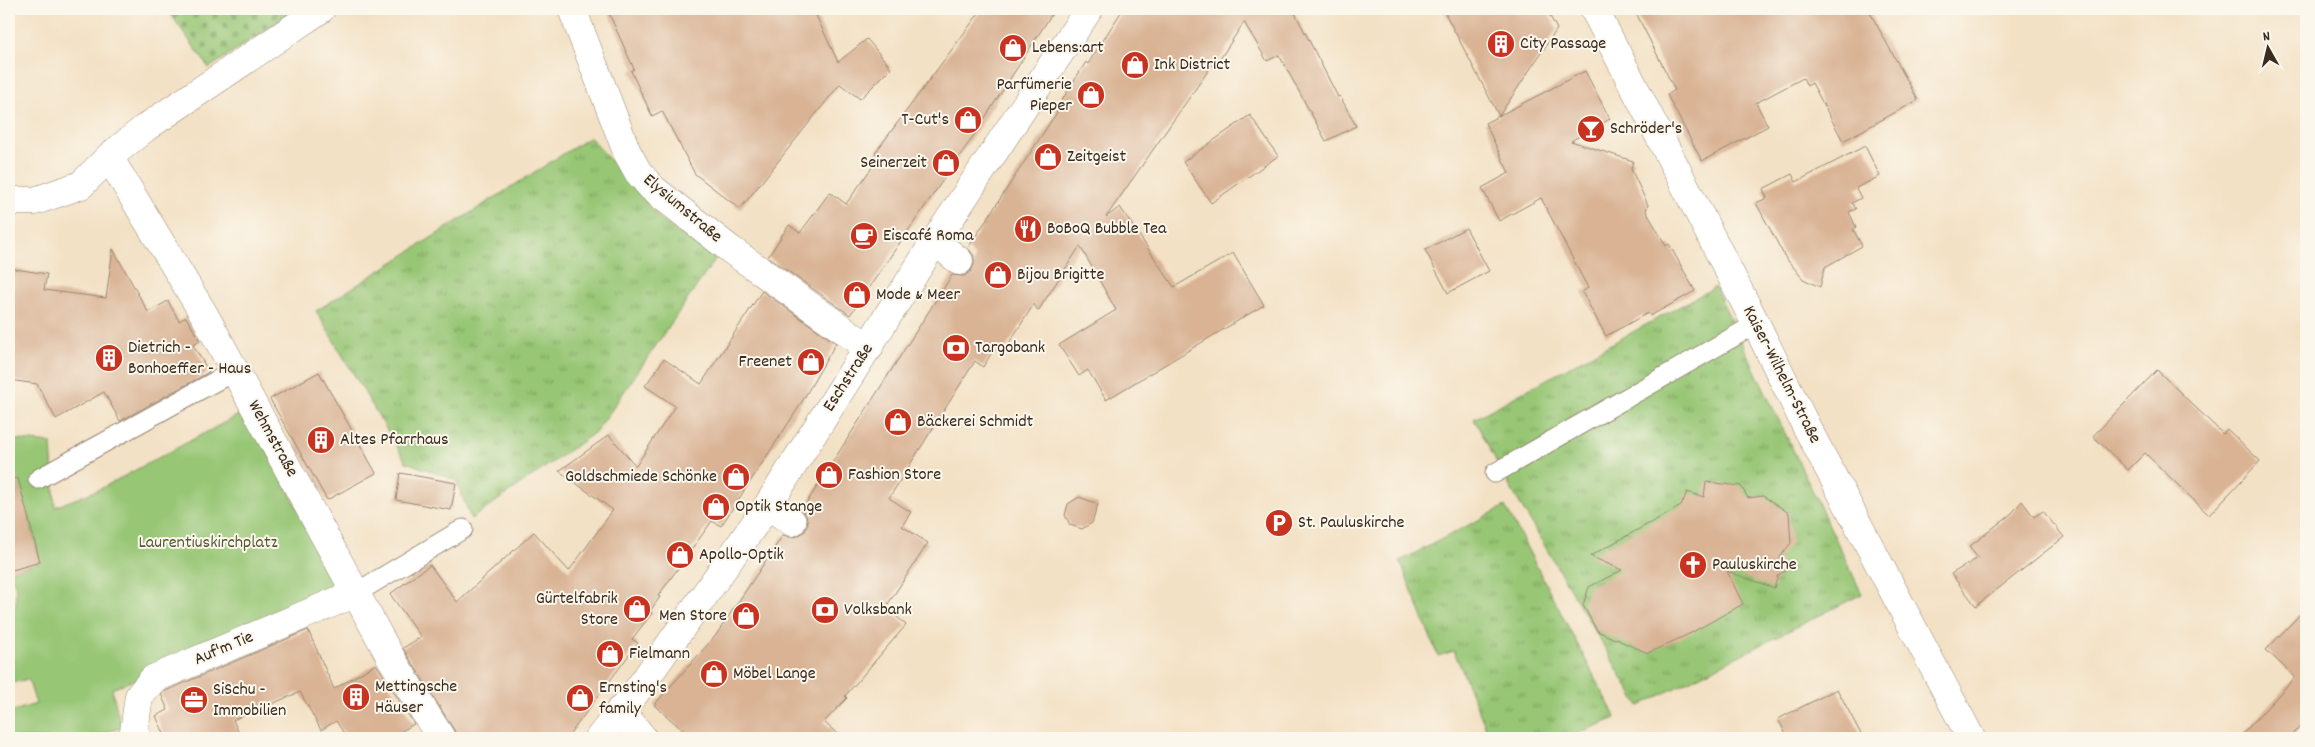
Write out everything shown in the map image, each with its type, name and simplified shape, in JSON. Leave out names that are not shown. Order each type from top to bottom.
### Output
[{"type":"street","points":[[9,200],[35,201],[81,184],[109,157],[145,128],[321,9]]},
{"type":"street","name":"Elysiumstraße","points":[[572,9],[627,152],[638,172],[652,188],[731,250],[868,348]]},
{"type":"street","name":"Eschstraße","points":[[599,738],[639,688],[768,505],[935,241],[1089,9]]},
{"type":"street","name":"Kaiser-Wilhelm-Straße","points":[[1594,9],[1756,324],[1804,424],[1971,738]]},
{"type":"street","name":"Wehmstraße","points":[[109,157],[204,316],[391,658],[441,738]]},
{"type":"street","points":[[935,241],[960,261]]},
{"type":"street","points":[[768,505],[792,522]]},
{"type":"street","name":"Auf'm Tie","points":[[137,738],[134,731],[139,696],[153,679],[356,593]]},
{"type":"street","points":[[620,710],[642,738]]},
{"type":"lane","points":[[1495,473],[1756,324]]},
{"type":"lane","points":[[38,479],[234,371]]},
{"type":"lane","points":[[356,593],[463,529]]},
{"type":"green space","points":[[167,9],[297,9],[209,68]]},
{"type":"green space","points":[[590,137],[662,221],[716,258],[597,431],[471,519],[456,480],[406,462],[316,311]]},
{"type":"green space","points":[[1715,287],[1862,594],[1639,706],[1510,487],[1474,419]]},
{"type":"green space","name":"Laurentiuskirchplatz","points":[[246,411],[339,586],[330,598],[112,689],[121,728],[89,738],[9,738],[9,707],[10,712],[36,704],[28,679],[9,684],[9,607],[16,605],[16,586],[9,577],[9,571],[40,562],[28,515],[9,520],[9,439],[51,443],[55,507],[100,489]]},
{"type":"green space","points":[[1505,506],[1616,718],[1566,738],[1490,738],[1454,651],[1438,656],[1400,561]]},
{"type":"building","points":[[607,9],[813,9],[838,62],[867,39],[891,68],[860,99],[840,84],[740,209],[695,174],[662,111],[652,116],[631,71],[634,69]]},
{"type":"building","points":[[982,9],[1055,9],[970,141],[850,315],[768,257],[789,225],[800,233],[830,192],[846,204],[880,156],[875,153]]},
{"type":"building","points":[[1123,9],[1293,9],[1338,97],[1340,96],[1356,126],[1326,141],[1279,55],[1267,61],[1244,22],[1218,62],[1215,61],[1106,217],[1120,207],[1174,287],[1233,253],[1264,305],[1106,400],[1088,370],[1079,376],[1059,345],[1116,310],[1080,246],[1038,311],[1034,304],[1002,354],[994,349],[983,367],[975,361],[889,498],[911,512],[902,526],[928,543],[886,607],[906,625],[845,696],[847,698],[824,722],[842,738],[692,738],[654,705],[716,635],[783,535],[790,537],[798,536],[805,531],[808,523],[802,510],[952,275],[964,276],[971,271],[974,264],[974,256],[968,248],[1057,112],[1055,111],[1086,62],[1088,64]]},
{"type":"building","name":"City Passage","points":[[1443,9],[1546,9],[1557,29],[1499,116]]},
{"type":"building","points":[[1634,9],[1868,9],[1918,100],[1843,141],[1812,83],[1807,86],[1803,78],[1756,103],[1768,126],[1702,161],[1667,95],[1675,90]]},
{"type":"building","points":[[1585,71],[1610,119],[1571,141],[1633,161],[1631,169],[1648,205],[1646,211],[1666,246],[1669,244],[1695,291],[1650,316],[1648,313],[1606,336],[1582,292],[1588,288],[1541,198],[1499,221],[1482,188],[1509,173],[1485,123]]},
{"type":"building","points":[[1250,115],[1278,156],[1211,203],[1183,162]]},
{"type":"building","points":[[1865,146],[1880,176],[1856,188],[1861,198],[1852,203],[1856,209],[1849,212],[1856,227],[1853,229],[1862,246],[1825,267],[1820,287],[1803,279],[1785,257],[1756,203],[1767,198],[1763,189],[1792,174],[1796,182]]},
{"type":"building","points":[[1466,228],[1489,271],[1448,293],[1425,250]]},
{"type":"building","name":"Dietrich - Bonhoeffer - Haus","points":[[113,249],[148,312],[168,301],[179,321],[186,317],[200,341],[193,345],[209,372],[120,421],[104,392],[56,419],[37,384],[9,380],[9,268],[47,274],[44,290],[106,298]]},
{"type":"building","points":[[762,291],[836,343],[797,410],[721,526],[712,521],[658,596],[660,597],[650,611],[652,613],[632,639],[638,643],[567,738],[456,738],[454,730],[403,648],[421,637],[390,594],[430,565],[457,602],[534,532],[569,571],[613,510],[559,471],[609,435],[636,466],[675,406],[645,386],[664,359],[701,384]]},
{"type":"building","points":[[2157,370],[2223,434],[2227,429],[2260,461],[2209,515],[2145,453],[2128,470],[2093,436]]},
{"type":"building","name":"Altes Pfarrhaus","points":[[319,372],[376,473],[327,500],[270,399]]},
{"type":"building","points":[[400,473],[456,483],[451,510],[396,500]]},
{"type":"building","points":[[18,478],[40,562],[9,571],[9,479]]},
{"type":"building","name":"Pauluskirche","points":[[1706,482],[1741,486],[1748,498],[1763,496],[1789,513],[1791,543],[1779,558],[1786,571],[1778,575],[1774,588],[1727,571],[1743,604],[1691,633],[1648,653],[1620,641],[1618,638],[1615,639],[1597,631],[1583,605],[1589,587],[1622,570],[1590,556],[1681,506],[1687,492],[1704,497]]},
{"type":"building","points":[[1079,497],[1098,504],[1092,523],[1082,529],[1070,525],[1065,515],[1068,504]]},
{"type":"building","points":[[2022,501],[2034,517],[2043,511],[2064,537],[1976,606],[1951,574],[1978,558],[1969,547],[2012,513]]},
{"type":"building","points":[[2306,608],[2306,720],[2290,738],[2239,738],[2295,677],[2266,650]]},
{"type":"building","points":[[308,630],[334,689],[376,664],[414,724],[390,738],[347,738],[336,721],[321,730],[300,692],[233,720],[241,738],[166,738],[156,716],[168,710],[161,694],[163,692]]},
{"type":"building","points":[[1837,689],[1863,738],[1788,738],[1778,719]]},
{"type":"place","name":"City Passage","points":[[1501,44]]},
{"type":"place","name":"Lebens:art","points":[[1013,48]]},
{"type":"place","name":"Ink District","points":[[1135,65]]},
{"type":"place","name":"Parfümerie Pieper","points":[[1091,95]]},
{"type":"place","name":"T-Cut's","points":[[968,120]]},
{"type":"place","name":"Schröder's","points":[[1591,129]]},
{"type":"place","name":"Zeitgeist","points":[[1048,157]]},
{"type":"place","name":"Seinerzeit","points":[[946,163]]},
{"type":"place","name":"BoBoQ Bubble Tea","points":[[1028,229]]},
{"type":"place","name":"Eiscafé Roma","points":[[864,236]]},
{"type":"place","name":"Bijou Brigitte","points":[[998,275]]},
{"type":"place","name":"Mode & Meer","points":[[857,295]]},
{"type":"place","name":"Targobank","points":[[956,348]]},
{"type":"place","name":"Dietrich - Bonhoeffer - Haus","points":[[109,358]]},
{"type":"place","name":"Freenet","points":[[811,362]]},
{"type":"place","name":"Bäckerei Schmidt","points":[[898,422]]},
{"type":"place","name":"Altes Pfarrhaus","points":[[321,440]]},
{"type":"place","name":"Fashion Store","points":[[829,475]]},
{"type":"place","name":"Goldschmiede Schönke","points":[[736,477]]},
{"type":"place","name":"Optik Stange","points":[[716,507]]},
{"type":"place","name":"St. Pauluskirche","points":[[1279,523]]},
{"type":"place","name":"Apollo-Optik","points":[[680,555]]},
{"type":"place","name":"Pauluskirche","points":[[1693,565]]},
{"type":"place","name":"Gürtelfabrik Store","points":[[637,609]]},
{"type":"place","name":"Volksbank","points":[[825,610]]},
{"type":"place","name":"Men Store","points":[[746,616]]},
{"type":"place","name":"Fielmann","points":[[610,654]]},
{"type":"place","name":"Möbel Lange","points":[[714,674]]},
{"type":"place","name":"Mettingsche Häuser","points":[[356,697]]},
{"type":"place","name":"Ernsting's family","points":[[580,698]]},
{"type":"place","name":"SiSchu - Immobilien","points":[[194,700]]}]
